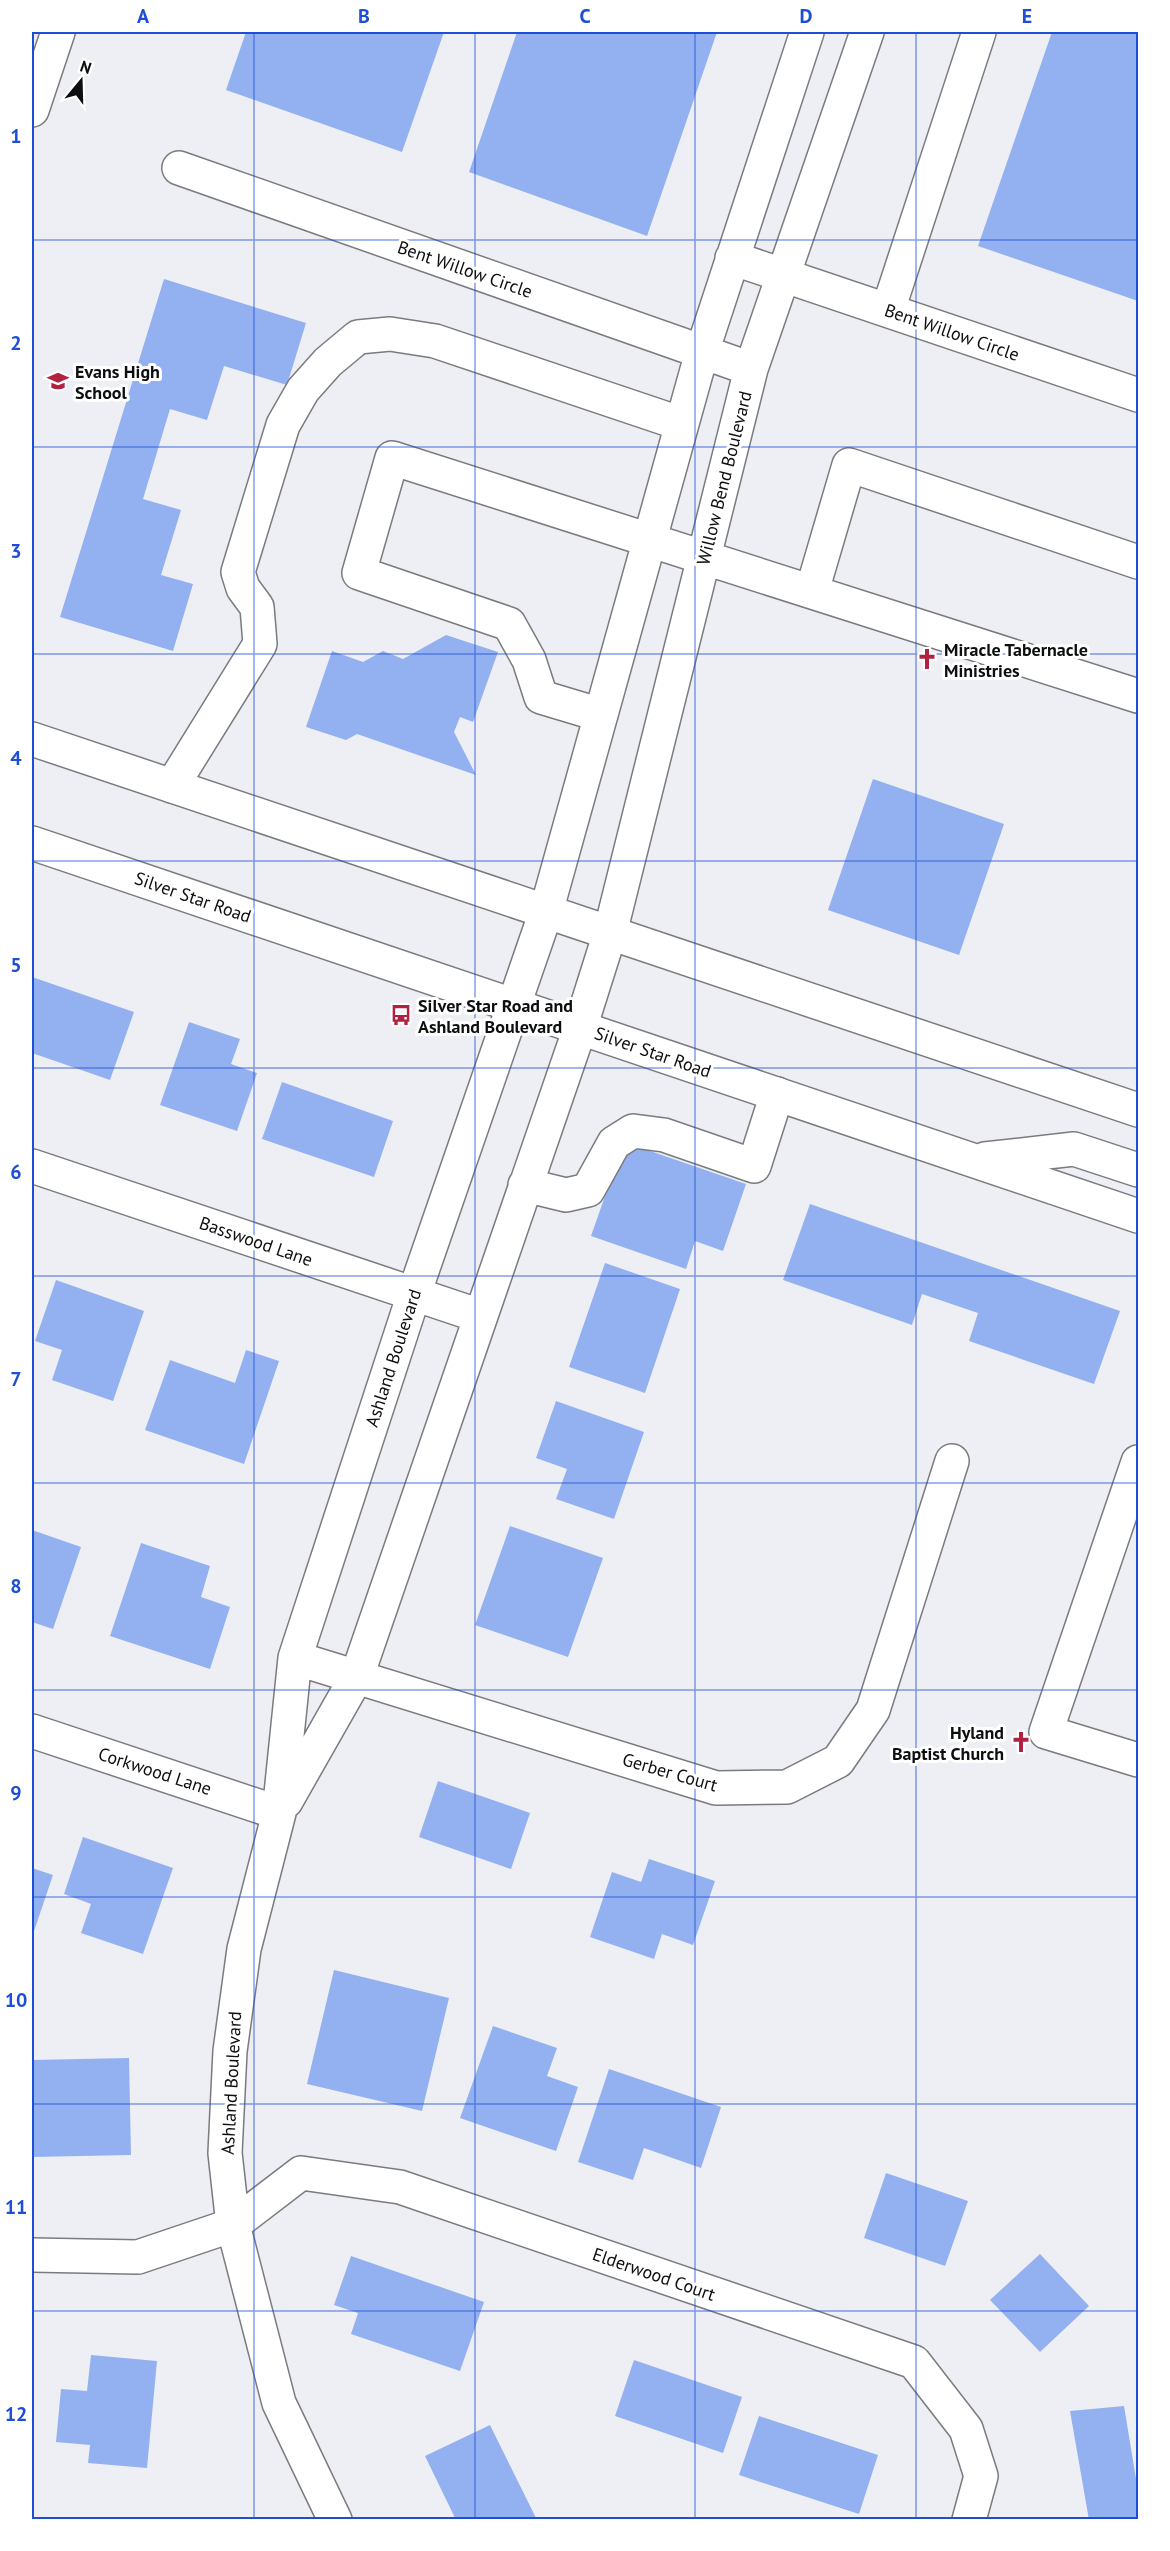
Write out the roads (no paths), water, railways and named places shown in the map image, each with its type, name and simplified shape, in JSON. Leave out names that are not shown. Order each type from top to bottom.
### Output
[{"type":"street","points":[[32,110],[58,32]]},
{"type":"street","points":[[546,912],[702,352],[807,32]]},
{"type":"street","name":"Willow Bend Boulevard","points":[[610,933],[751,369],[867,32]]},
{"type":"street","points":[[888,310],[979,32]]},
{"type":"street","name":"Bent Willow Circle","points":[[179,168],[751,369]]},
{"type":"street","name":"Bent Willow Circle","points":[[732,258],[1138,395]]},
{"type":"street","points":[[172,786],[260,644],[257,607],[243,588],[238,572],[283,424],[303,390],[328,362],[358,337],[390,334],[435,341],[682,424]]},
{"type":"street","points":[[601,715],[541,697],[529,660],[509,624],[358,573],[392,458],[1138,696]]},
{"type":"street","points":[[812,591],[849,465],[1138,562]]},
{"type":"street","points":[[32,739],[1138,1110]]},
{"type":"street","name":"Silver Star Road","points":[[32,843],[1138,1216]]},
{"type":"street","name":"Ashland Boulevard","points":[[335,2520],[279,2403],[233,2225],[225,2153],[230,2051],[244,1949],[279,1812],[295,1658],[414,1294],[546,912]]},
{"type":"street","name":"Ashland Boulevard","points":[[279,1812],[357,1676],[580,1028],[610,933]]},
{"type":"street","points":[[525,1185],[566,1195],[588,1190],[614,1143],[633,1131],[664,1135],[754,1166],[777,1094]]},
{"type":"street","points":[[974,1160],[1074,1149],[1138,1170]]},
{"type":"street","name":"Basswood Lane","points":[[32,1166],[480,1316]]},
{"type":"street","name":"Gerber Court","points":[[295,1658],[716,1788],[787,1787],[838,1761],[873,1710],[952,1461]]},
{"type":"street","points":[[1138,1462],[1047,1732],[1138,1760]]},
{"type":"street","name":"Corkwood Lane","points":[[32,1731],[279,1812]]},
{"type":"street","name":"Elderwood Court","points":[[32,2254],[138,2257],[233,2225],[301,2173],[400,2187],[914,2362],[966,2429],[981,2476],[969,2520]]},
{"type":"place","name":"Evans High School","points":[[58,381]]},
{"type":"place","name":"Miracle Tabernacle Ministries","points":[[927,659]]},
{"type":"place","name":"Silver Star Road and Ashland Boulevard","points":[[401,1015]]},
{"type":"place","name":"Hyland Baptist Church","points":[[1021,1742]]}]
